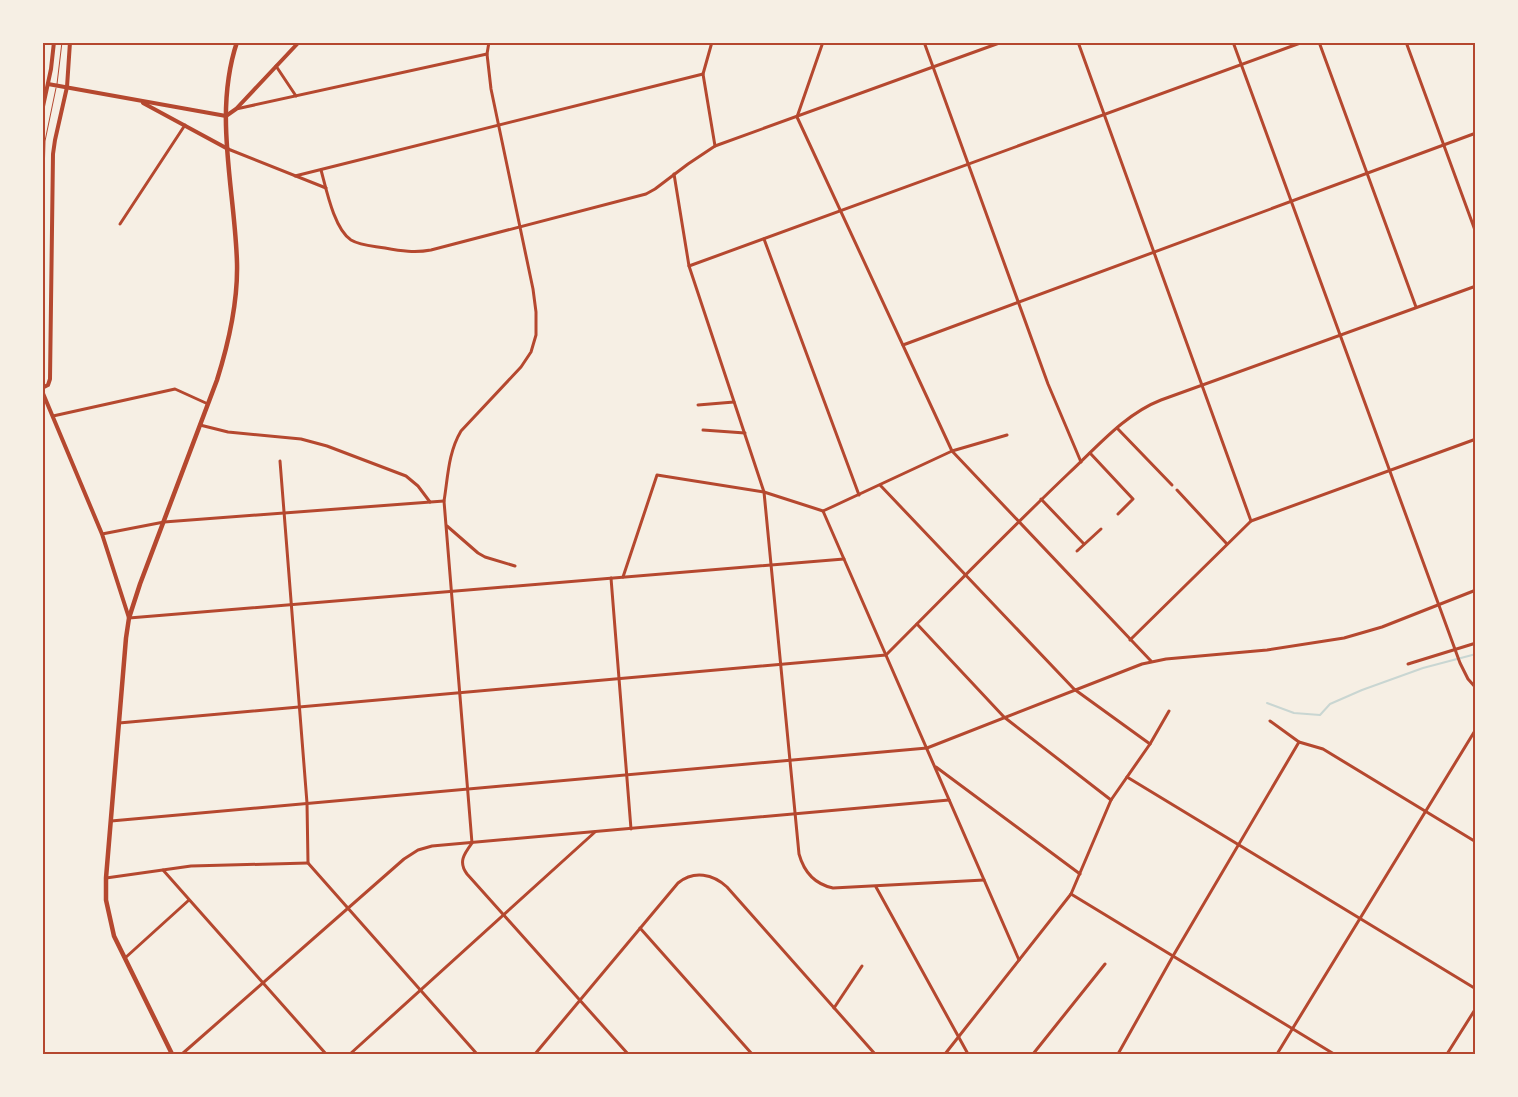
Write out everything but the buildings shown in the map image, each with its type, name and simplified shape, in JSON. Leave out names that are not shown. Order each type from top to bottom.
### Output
[{"type":"main road","points":[[172,1054],[114,936],[106,900],[106,878],[129,618],[208,404],[226,348],[236,298],[236,250],[226,116],[229,73],[237,42]]},
{"type":"street","points":[[42,111],[54,42]]},
{"type":"street","points":[[70,42],[67,88],[54,147],[50,379],[48,385],[42,389],[102,534],[129,618],[844,559]]},
{"type":"street","points":[[48,84],[226,116],[236,109],[298,42]]},
{"type":"street","points":[[489,42],[487,54],[498,125],[520,227],[537,324],[535,343],[521,367],[471,420],[455,442],[450,459],[444,501],[472,843],[462,859],[464,869],[628,1054]]},
{"type":"street","points":[[712,42],[703,74],[715,146]]},
{"type":"street","points":[[823,42],[797,116],[952,451],[1151,662]]},
{"type":"street","points":[[924,42],[1048,384],[1081,462]]},
{"type":"street","points":[[321,170],[341,229],[352,240],[365,245],[407,252],[421,252],[646,194],[655,190],[674,174],[715,146],[1002,42]]},
{"type":"street","points":[[1078,42],[1251,521]]},
{"type":"street","points":[[1233,42],[1457,656],[1468,679],[1476,688]]},
{"type":"street","points":[[689,266],[1303,42]]},
{"type":"street","points":[[1319,42],[1416,307]]},
{"type":"street","points":[[1406,42],[1476,234]]},
{"type":"street","points":[[236,109],[487,54]]},
{"type":"street","points":[[276,66],[296,96]]},
{"type":"street","points":[[295,176],[703,74]]},
{"type":"street","points":[[139,100],[228,149],[326,188]]},
{"type":"street","points":[[120,224],[184,126]]},
{"type":"street","points":[[903,345],[1476,133]]},
{"type":"street","points":[[674,174],[689,266],[764,492],[799,854],[802,864],[817,882],[833,888],[984,880]]},
{"type":"street","points":[[764,239],[859,495]]},
{"type":"street","points":[[119,723],[886,656],[1018,521],[1134,414],[1151,404],[1476,286]]},
{"type":"street","points":[[53,416],[175,390],[208,404]]},
{"type":"street","points":[[698,405],[734,402]]},
{"type":"street","points":[[200,425],[228,432],[301,439],[327,446],[406,476],[418,486],[430,502]]},
{"type":"street","points":[[1118,428],[1172,485]]},
{"type":"street","points":[[703,430],[744,433]]},
{"type":"street","points":[[624,577],[657,475],[764,492],[823,511],[952,451],[1007,435]]},
{"type":"street","points":[[1130,640],[1251,521],[1476,439]]},
{"type":"street","points":[[1090,453],[1134,499],[1118,514]]},
{"type":"street","points":[[280,461],[307,803],[308,863],[477,1054]]},
{"type":"street","points":[[880,485],[1074,690],[1150,744]]},
{"type":"street","points":[[1177,490],[1227,544]]},
{"type":"street","points":[[1041,499],[1084,544]]},
{"type":"street","points":[[102,534],[164,522],[444,501]]},
{"type":"street","points":[[823,511],[1019,960]]},
{"type":"street","points":[[446,526],[478,553],[515,566]]},
{"type":"street","points":[[1077,551],[1101,529]]},
{"type":"street","points":[[611,578],[632,828]]},
{"type":"street","points":[[111,821],[927,748],[1132,667],[1166,659],[1267,650],[1344,638],[1376,629],[1476,590]]},
{"type":"street","points":[[917,624],[1004,717],[1111,800]]},
{"type":"street","points":[[1408,664],[1476,643]]},
{"type":"street","points":[[945,1054],[1071,894],[1111,800],[1150,744],[1168,710]]},
{"type":"street","points":[[1270,722],[1299,742],[1322,749],[1476,842]]},
{"type":"street","points":[[1277,1054],[1476,729]]},
{"type":"street","points":[[1118,1054],[1173,956],[1299,742]]},
{"type":"street","points":[[935,766],[1080,874]]},
{"type":"street","points":[[1127,777],[1476,989]]},
{"type":"street","points":[[182,1054],[404,859],[418,850],[432,846],[949,800]]},
{"type":"street","points":[[350,1054],[596,832]]},
{"type":"street","points":[[106,878],[202,866],[308,863]]},
{"type":"street","points":[[163,870],[326,1054]]},
{"type":"street","points":[[534,1054],[678,883],[690,876],[704,875],[717,879],[727,888],[875,1054]]},
{"type":"street","points":[[875,886],[968,1054]]},
{"type":"street","points":[[1071,894],[1334,1054]]},
{"type":"street","points":[[125,959],[189,900]]},
{"type":"street","points":[[640,928],[752,1054]]},
{"type":"street","points":[[1033,1054],[1105,964]]},
{"type":"street","points":[[834,1008],[862,966]]},
{"type":"street","points":[[1447,1054],[1476,1008]]},
{"type":"lane","points":[[42,245],[45,141],[57,86],[62,42]]},
{"type":"waterway","points":[[1267,703],[1294,713],[1320,715],[1330,704],[1362,690],[1423,668],[1476,654]]}]
